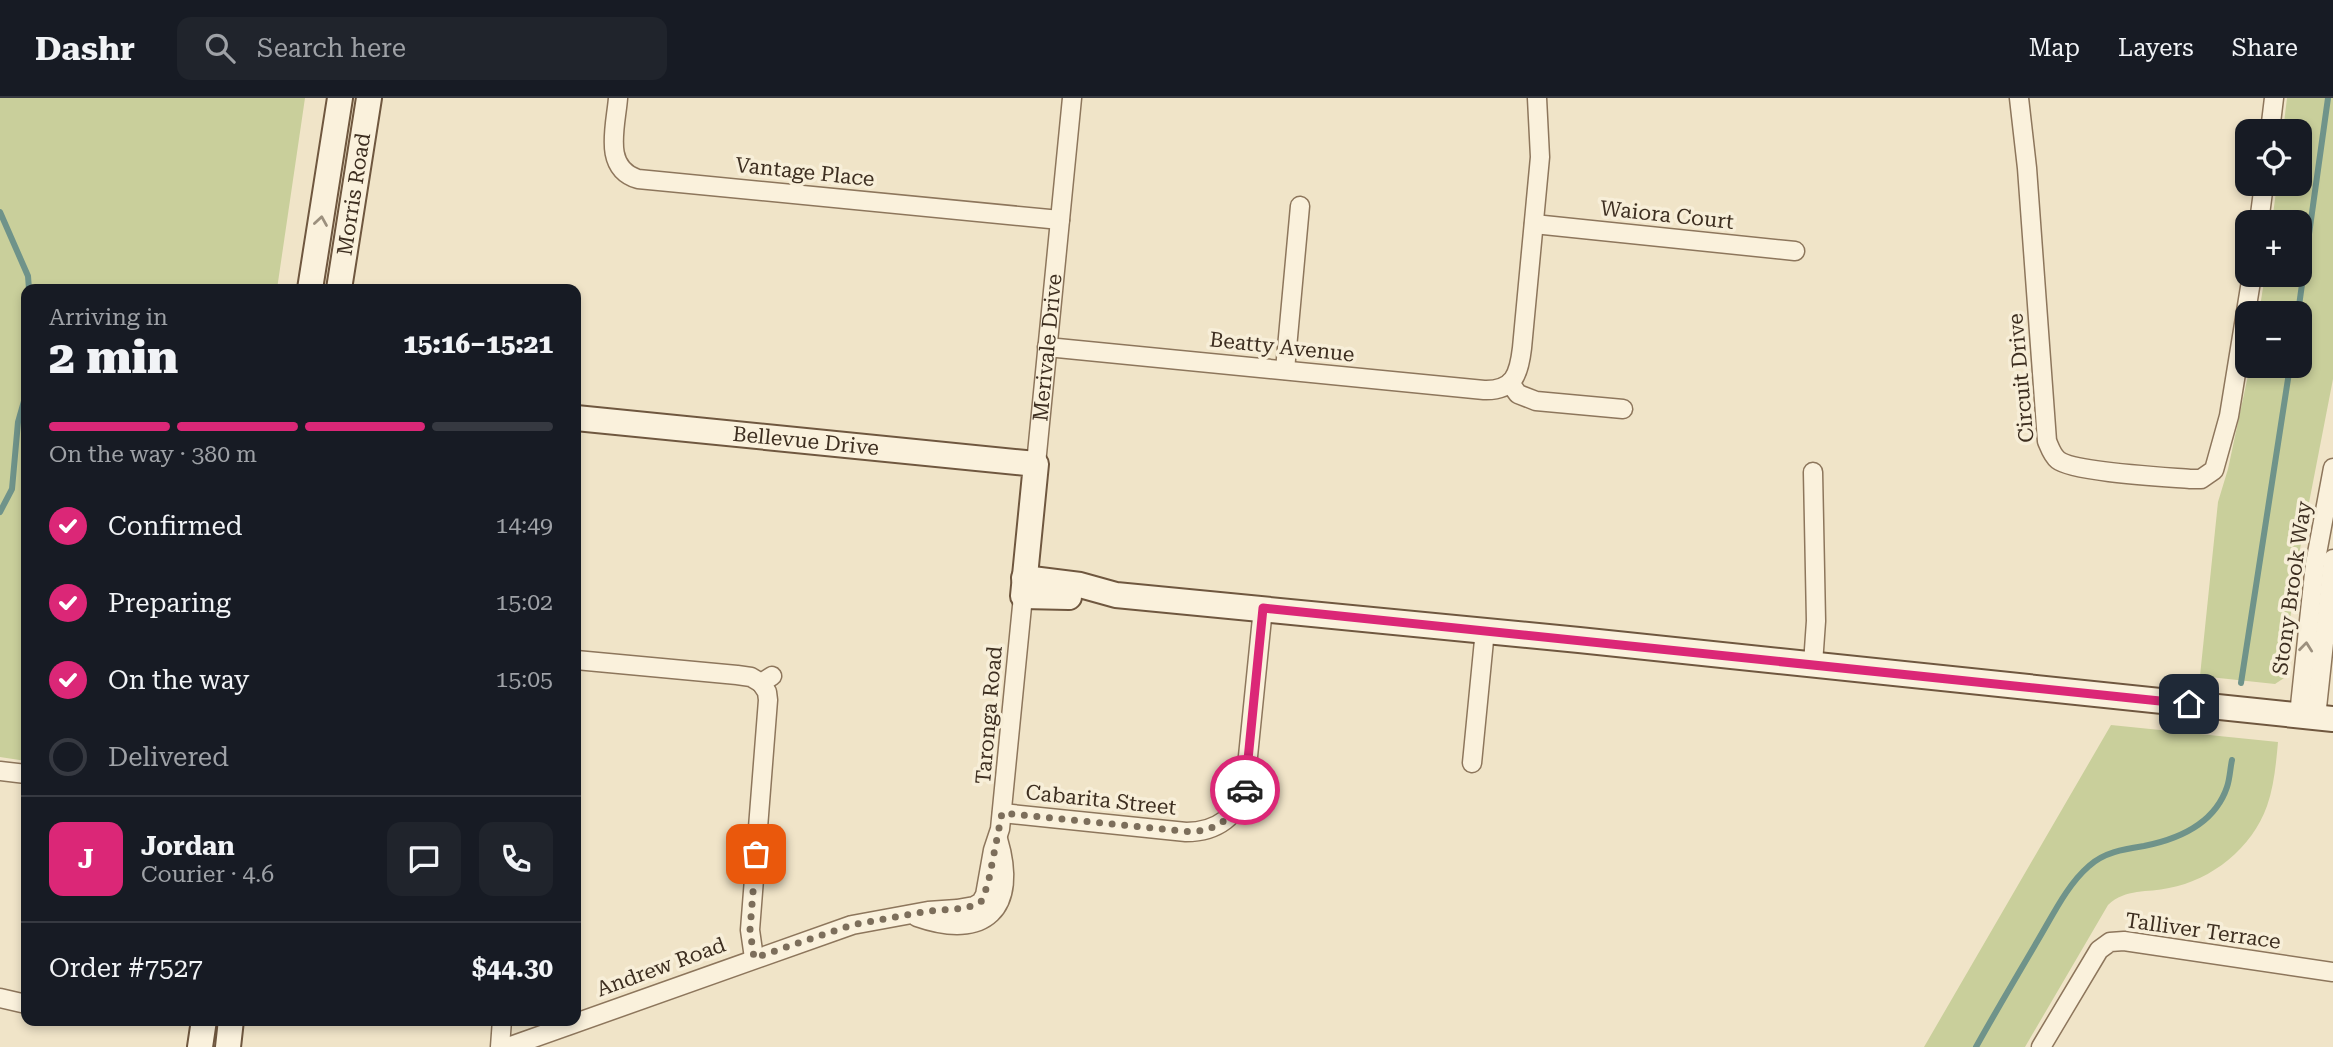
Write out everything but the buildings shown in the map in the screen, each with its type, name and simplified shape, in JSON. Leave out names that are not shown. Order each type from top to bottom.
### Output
[{"type":"street","name":"Morris Road","points":[[311,284],[340,98]]},
{"type":"street","name":"Morris Road","points":[[340,284],[369,98]]},
{"type":"street","name":"Vantage Place","points":[[618,98],[614,157],[620,169],[638,179],[1060,220]]},
{"type":"street","name":"Merivale Drive","points":[[1024,587],[1072,98]]},
{"type":"street","points":[[1537,98],[1540,157],[1534,224],[1520,361],[1518,372],[1510,383],[1518,394],[1536,401],[1623,409]]},
{"type":"street","name":"Circuit Drive","points":[[2019,98],[2047,441],[2058,460],[2076,467],[2190,480],[2201,478],[2214,470],[2229,415],[2250,287]]},
{"type":"street","points":[[2271,119],[2274,98]]},
{"type":"street","points":[[1285,370],[1300,205]]},
{"type":"street","name":"Waiora Court","points":[[1534,224],[1795,251]]},
{"type":"street","name":"Beatty Avenue","points":[[1047,347],[1484,390],[1501,388],[1510,383]]},
{"type":"street","name":"Bellevue Drive","points":[[581,418],[1036,464]]},
{"type":"street","name":"Stony Brook Way","points":[[2316,717],[2315,564],[2333,468]]},
{"type":"street","points":[[1813,472],[1816,621],[1813,664]]},
{"type":"street","name":"Stony Brook Way","points":[[2316,717],[2333,559]]},
{"type":"street","points":[[1024,587],[1080,585],[1115,594],[2316,717]]},
{"type":"street","name":"Taronga Road","points":[[987,907],[985,895],[1002,813],[1024,587]]},
{"type":"street","name":"Cabarita Street","points":[[1002,813],[1186,832],[1208,830],[1230,817],[1239,804],[1245,786],[1263,608]]},
{"type":"street","points":[[1472,763],[1485,630]]},
{"type":"street","points":[[581,660],[767,679],[768,700],[750,930],[754,958]]},
{"type":"street","points":[[0,771],[21,773]]},
{"type":"street","name":"Andrew Road","points":[[581,1021],[852,925],[928,911],[987,907]]},
{"type":"street","name":"Talliver Terrace","points":[[2041,1047],[2094,956],[2110,942],[2124,941],[2333,972]]},
{"type":"street","points":[[0,998],[21,1003]]},
{"type":"street","points":[[200,1047],[203,1026]]},
{"type":"street","points":[[228,1047],[230,1026]]},
{"type":"street","points":[[500,1047],[502,1026]]},
{"type":"street","name":"Andrew Road","points":[[508,1047],[566,1026]]},
{"type":"green space","points":[[0,98],[305,98],[278,284],[21,284],[21,760],[0,757]]},
{"type":"green space","points":[[2287,98],[2333,98],[2333,379],[2295,575],[2284,678],[2275,684],[2200,676],[2218,502],[2228,469],[2247,378],[2312,378],[2312,301],[2261,301],[2263,287],[2312,287],[2312,210],[2274,210],[2275,196],[2312,196],[2312,119],[2284,119]]},
{"type":"green space","points":[[2111,725],[2278,742],[2271,791],[2260,821],[2241,848],[2215,870],[2185,884],[2129,893],[2108,905],[2025,1047],[1924,1047]]},
{"type":"waterway","points":[[2300,301],[2328,98]]},
{"type":"waterway","points":[[0,212],[28,276],[29,284]]},
{"type":"waterway","points":[[2241,683],[2288,378]]},
{"type":"waterway","points":[[0,512],[12,489],[21,412]]},
{"type":"waterway","points":[[1976,1047],[2061,901],[2081,874],[2095,861],[2108,854],[2170,839],[2205,820],[2221,800],[2228,784],[2232,760]]},
{"type":"way so far","points":[[756,854],[750,930],[754,958],[852,925],[928,911],[966,908],[981,902],[988,884],[1002,813],[1192,832],[1208,830],[1230,817],[1245,790]]},
{"type":"route","points":[[1245,790],[1263,608],[2189,704]]}]
